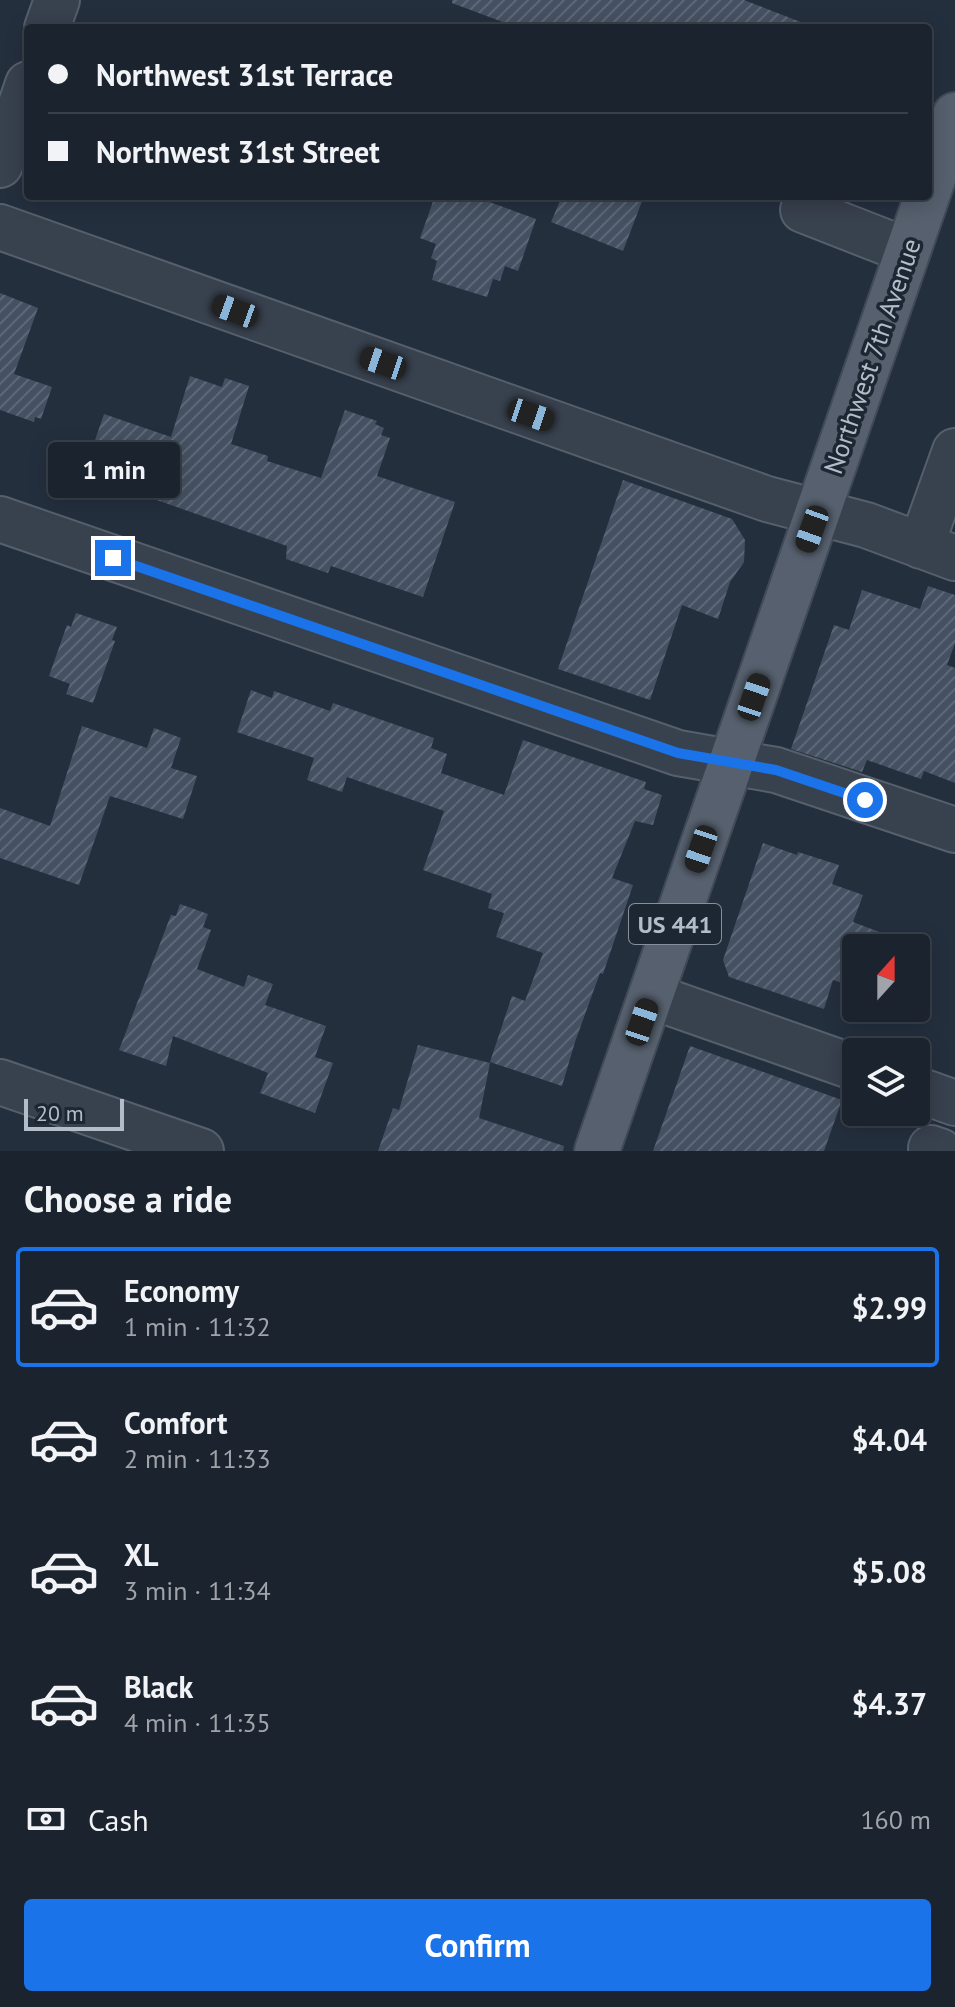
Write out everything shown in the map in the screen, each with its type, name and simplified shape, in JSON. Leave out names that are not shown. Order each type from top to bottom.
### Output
[{"type":"main road","name":"Northwest 7th Avenue","points":[[932,177],[943,129]]},
{"type":"main road","name":"Northwest 7th Avenue","points":[[597,1151],[926,200]]},
{"type":"street","points":[[48,24],[57,0]]},
{"type":"street","points":[[0,165],[24,96]]},
{"type":"street","points":[[807,200],[803,210],[908,251]]},
{"type":"street","points":[[0,227],[767,499],[866,525],[938,552],[955,451]]},
{"type":"street","points":[[0,519],[678,753],[776,770],[955,830]]},
{"type":"street","points":[[651,996],[842,1063]]},
{"type":"street","points":[[0,1082],[201,1151]]},
{"type":"street","points":[[930,1094],[955,1103]]},
{"type":"building","points":[[452,0],[744,0],[806,24],[508,24],[452,3]]},
{"type":"building","points":[[434,200],[484,200],[536,219],[518,271],[505,266],[500,281],[493,279],[487,297],[432,280],[437,261],[431,258],[436,244],[420,238]]},
{"type":"building","points":[[560,200],[642,200],[623,251],[551,222]]},
{"type":"building","points":[[0,293],[38,308],[14,374],[52,387],[41,419],[35,417],[34,422],[0,410]]},
{"type":"building","points":[[190,376],[222,387],[225,378],[249,386],[231,444],[268,456],[267,461],[321,478],[345,410],[377,421],[375,424],[384,428],[381,435],[390,438],[377,476],[455,502],[423,597],[331,566],[328,573],[286,559],[287,546],[151,498],[153,493],[85,469],[104,414],[171,437]]},
{"type":"building","points":[[623,480],[732,519],[745,540],[744,562],[730,582],[718,619],[682,605],[650,700],[558,669]]},
{"type":"building","points":[[928,586],[955,595],[955,643],[947,665],[955,668],[955,783],[924,771],[921,779],[867,760],[862,772],[791,749],[834,625],[849,630],[862,590],[920,609]]},
{"type":"building","points":[[76,613],[117,627],[93,703],[66,694],[70,684],[49,676],[67,625],[71,627]]},
{"type":"building","points":[[251,690],[272,698],[274,691],[330,711],[333,703],[434,738],[431,748],[447,754],[441,773],[504,795],[523,740],[646,782],[644,789],[662,795],[653,825],[635,821],[612,878],[633,885],[562,1086],[490,1062],[512,996],[525,1001],[543,953],[496,937],[504,913],[488,908],[492,894],[423,870],[444,811],[347,777],[342,792],[307,780],[314,758],[237,732]]},
{"type":"building","points":[[82,726],[147,748],[154,728],[181,738],[171,768],[197,776],[183,819],[110,796],[79,885],[0,858],[0,808],[50,826]]},
{"type":"building","points":[[763,843],[839,865],[832,884],[863,895],[853,922],[885,934],[842,934],[842,983],[833,980],[824,1009],[729,977],[723,960]]},
{"type":"building","points":[[180,904],[208,914],[203,927],[211,930],[197,969],[244,987],[248,975],[273,984],[265,1005],[326,1026],[315,1057],[333,1063],[315,1113],[260,1093],[268,1073],[173,1036],[166,1066],[119,1050],[171,915],[176,916]]},
{"type":"building","points":[[418,1045],[490,1063],[479,1118],[564,1146],[563,1151],[378,1151],[393,1108],[399,1110]]},
{"type":"building","points":[[690,1046],[842,1100],[824,1151],[653,1151]]},
{"type":"route","points":[[113,558],[678,753],[776,770],[865,800]]}]
